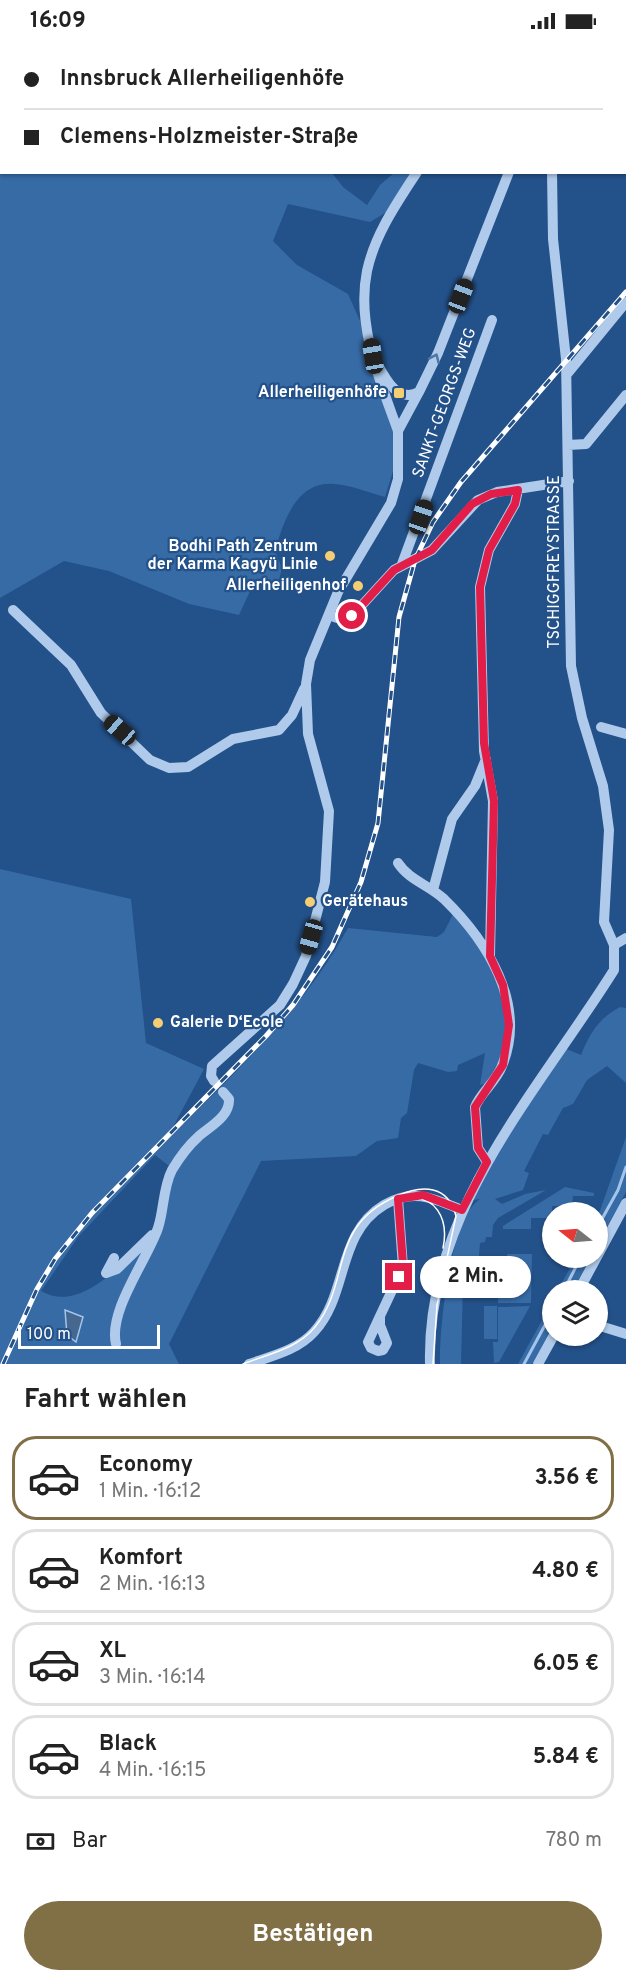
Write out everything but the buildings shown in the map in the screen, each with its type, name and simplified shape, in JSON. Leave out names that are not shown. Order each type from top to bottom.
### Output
[{"type":"street","points":[[13,610],[71,665],[101,713],[150,760],[165,767],[184,768],[233,740],[279,730],[292,715],[352,573],[393,497],[400,464],[398,431],[373,356],[364,299],[368,271],[387,221],[416,174]]},
{"type":"street","points":[[398,431],[438,353],[508,174]]},
{"type":"street","name":"TSCHIGGFREYSTRASSE","points":[[552,174],[553,239],[567,374],[570,666],[582,718],[603,786],[609,830],[604,922],[614,945]]},
{"type":"street","points":[[567,374],[626,302]]},
{"type":"street","name":"SANKT-GEORGS-WEG","points":[[402,564],[492,320]]},
{"type":"street","points":[[373,356],[396,391],[408,396],[419,392]]},
{"type":"street","points":[[568,445],[586,444],[626,395]]},
{"type":"street","name":"SANKT-GEORGS-WEG","points":[[334,618],[344,620],[352,616],[402,564],[432,550],[478,500],[497,492],[569,481]]},
{"type":"street","points":[[490,956],[494,801],[486,759],[481,664],[481,581],[489,550],[515,504],[518,490]]},
{"type":"street","points":[[212,1076],[286,996],[303,965],[322,899],[327,869],[329,811],[308,734],[306,684],[310,660],[338,592],[352,573]]},
{"type":"street","points":[[601,727],[626,734]]},
{"type":"street","points":[[433,890],[452,819],[475,786],[486,759]]},
{"type":"street","points":[[398,863],[417,882],[433,890],[474,930],[490,956],[503,985],[509,1025],[503,1065],[475,1107],[478,1148],[487,1162]]},
{"type":"street","points":[[430,1364],[431,1332],[438,1283],[447,1245],[462,1210],[487,1162],[613,972],[616,959],[614,945],[626,938]]},
{"type":"street","points":[[116,1344],[114,1335],[121,1308],[158,1228],[172,1171],[198,1137],[212,1128],[228,1107],[229,1099],[223,1092]]},
{"type":"street","points":[[249,1364],[292,1348],[315,1331],[327,1312],[355,1234],[374,1212],[398,1199],[423,1195],[462,1210]]},
{"type":"street","points":[[380,1316],[403,1266],[398,1199]]},
{"type":"street","points":[[584,1280],[626,1203]]},
{"type":"street","points":[[114,1258],[106,1273],[117,1269],[158,1228]]},
{"type":"street","points":[[608,1328],[626,1334]]},
{"type":"street","points":[[538,1364],[548,1346]]},
{"type":"shaded area","points":[[0,174],[333,174],[343,187],[367,205],[380,185],[393,174],[411,174],[390,210],[370,222],[288,204],[273,241],[297,265],[348,294],[360,321],[369,363],[394,432],[393,471],[385,497],[354,487],[335,484],[310,489],[301,496],[287,516],[275,551],[282,568],[277,588],[251,589],[239,615],[189,604],[109,571],[64,561],[0,598]]},
{"type":"shaded area","points":[[0,869],[131,899],[146,1043],[204,1069],[165,1142],[288,1015],[330,959],[348,928],[437,937],[444,932],[455,910],[490,956],[509,1025],[495,1081],[480,1085],[485,1053],[458,1065],[457,1071],[448,1072],[418,1063],[414,1070],[407,1113],[401,1118],[398,1138],[377,1141],[356,1156],[261,1161],[169,1344],[179,1364],[0,1364]],"holes":[[[155,1155],[173,1169],[157,1230],[119,1267],[82,1293],[55,1296],[41,1291],[78,1237]]]},
{"type":"shaded area","points":[[620,1007],[626,1008],[626,1083],[607,1066],[587,1080],[573,1104],[563,1108],[548,1135],[543,1134],[524,1171],[529,1173],[523,1190],[495,1199],[502,1204],[525,1194],[546,1190],[498,1218],[493,1225],[492,1237],[486,1237],[485,1242],[480,1243],[479,1256],[474,1256],[474,1272],[467,1272],[466,1283],[463,1283],[461,1364],[440,1364],[444,1301],[454,1250],[470,1210],[480,1199],[474,1200],[471,1190],[564,1048],[581,1055],[596,1027],[606,1016]]},
{"type":"shaded area","points":[[626,1137],[626,1192],[608,1225],[608,1202],[603,1202]]},
{"type":"shaded area","points":[[565,1187],[594,1193],[594,1196],[573,1196],[572,1202],[542,1202],[542,1218],[531,1218],[531,1229],[503,1229],[503,1226]]},
{"type":"shaded area","points":[[507,1254],[532,1254],[531,1303],[498,1303],[498,1269],[506,1269]]},
{"type":"shaded area","points":[[570,1268],[585,1268],[578,1280],[563,1280]]},
{"type":"shaded area","points":[[484,1306],[497,1306],[497,1339],[484,1339]]},
{"type":"shaded area","points":[[530,1306],[499,1362],[494,1363],[493,1342],[498,1342],[498,1307]]},
{"type":"shaded area","points":[[65,1310],[83,1317],[76,1342],[67,1335]]},
{"type":"shaded area","points":[[542,1320],[542,1346],[532,1364],[518,1364]]},
{"type":"waterway","points":[[608,1208],[618,1190],[626,1167]]},
{"type":"waterway","points":[[569,1280],[575,1268]]},
{"type":"waterway","points":[[524,1364],[542,1331]]},
{"type":"tram line","points":[[243,1364],[291,1346],[308,1334],[326,1309],[350,1239],[360,1223],[375,1208],[397,1196],[424,1189],[438,1191],[445,1196],[451,1203],[456,1216],[437,1305],[433,1364]]},
{"type":"tram line","points":[[402,1200],[414,1198],[424,1200],[438,1210],[444,1227],[443,1248]]},
{"type":"railway","points":[[3,1364],[37,1289],[55,1259],[92,1213],[266,1036],[293,1005],[332,947],[361,882],[378,823],[399,617],[415,560],[433,522],[461,482],[626,292]]},
{"type":"place","name":"Allerheiligenhöfe","points":[[399,393]]},
{"type":"place","name":"Bodhi Path Zentrum der Karma Kagyü Linie","points":[[330,556]]},
{"type":"place","name":"Allerheiligenhof","points":[[358,586]]},
{"type":"place","name":"Gerätehaus","points":[[310,902]]},
{"type":"place","name":"Galerie D‘Ecole","points":[[158,1023]]},
{"type":"route","points":[[352,616],[394,570],[432,550],[472,504],[497,492],[518,490],[515,504],[497,532],[489,550],[482,575],[480,595],[484,743],[494,801],[490,956],[505,994],[509,1025],[508,1046],[503,1065],[495,1081],[477,1101],[475,1107],[478,1148],[487,1162],[462,1210],[436,1198],[423,1195],[410,1195],[398,1199],[403,1264],[399,1277]]}]
